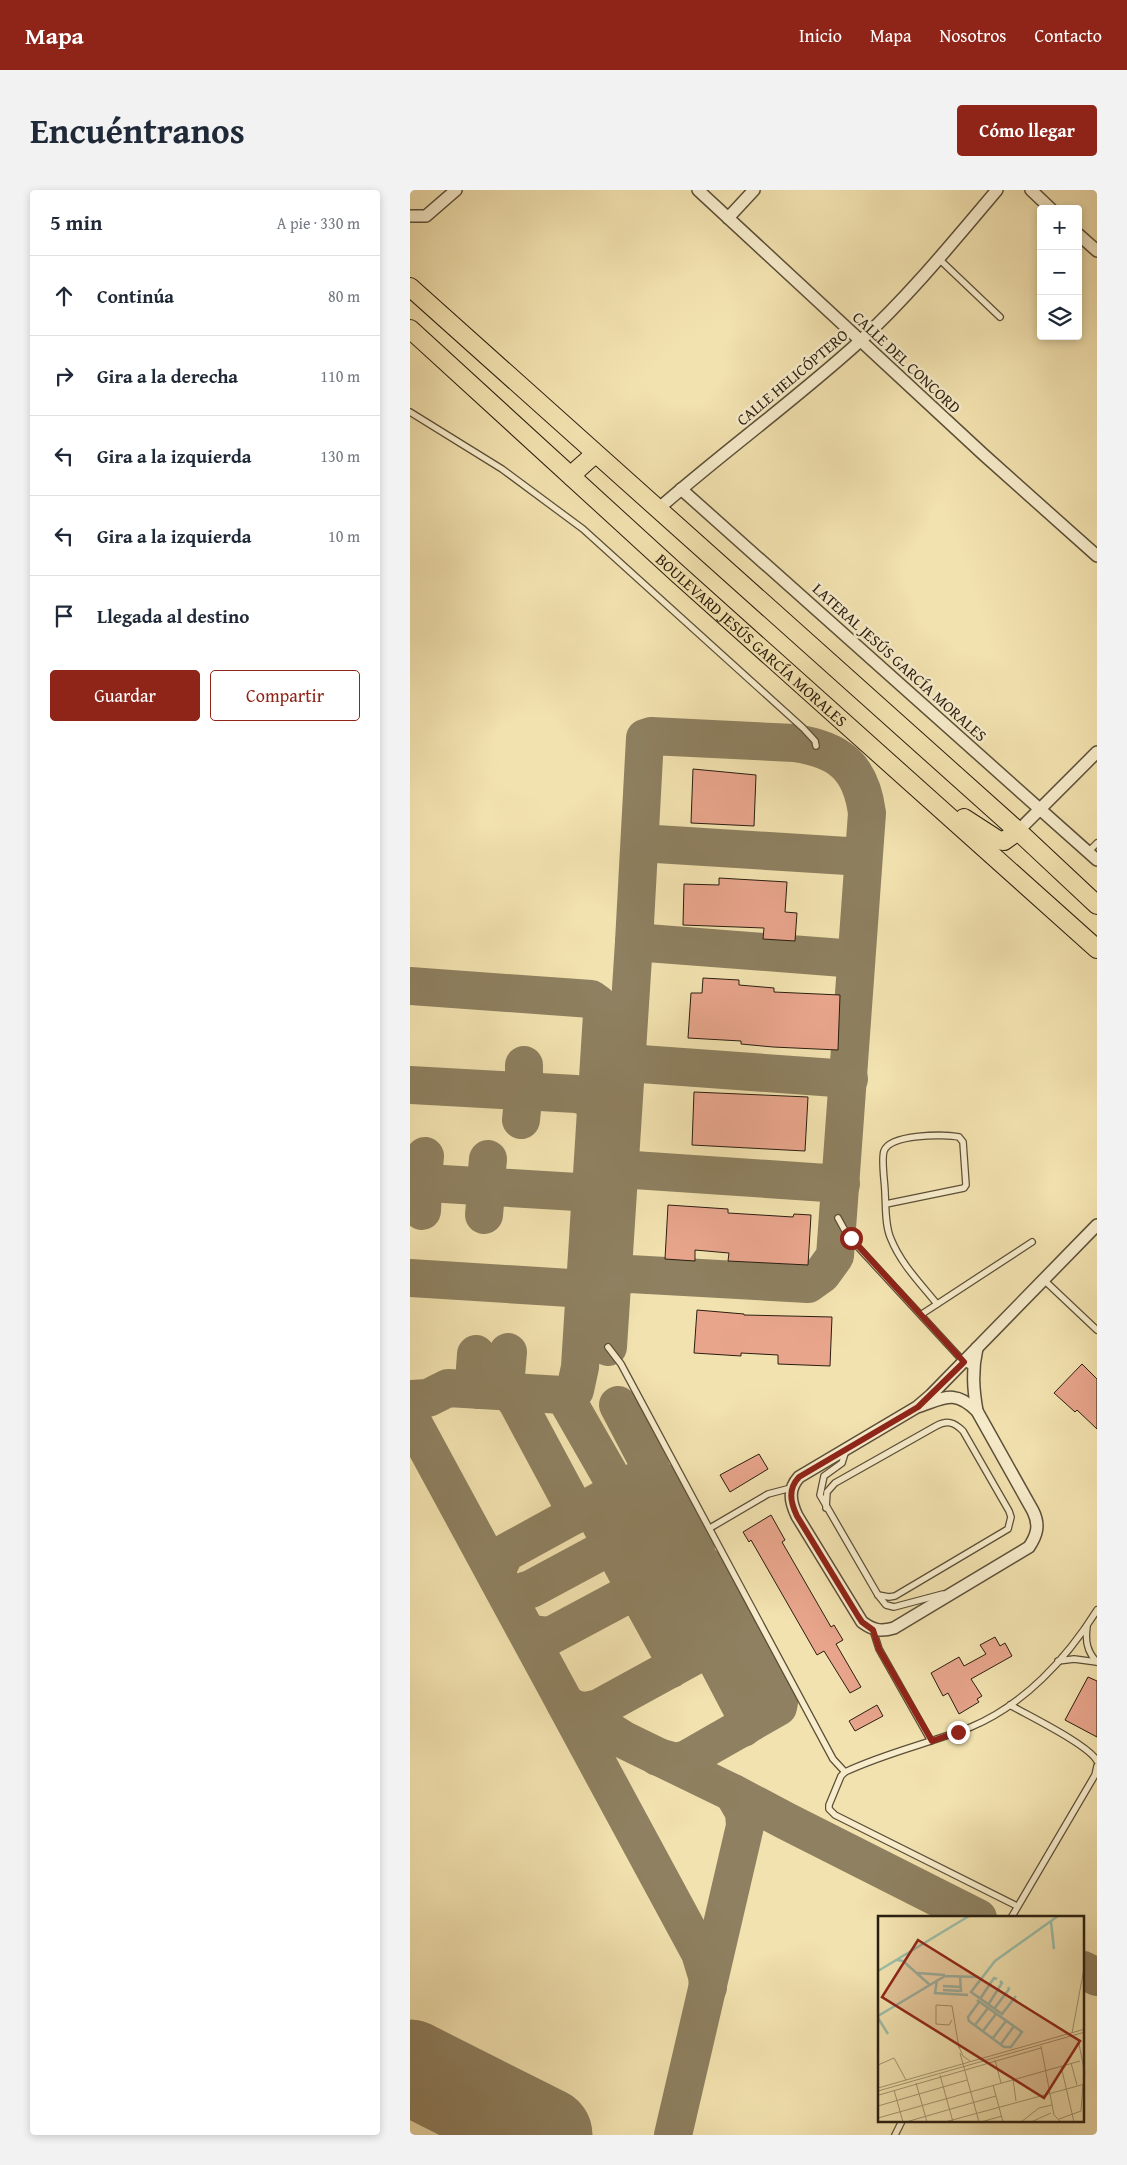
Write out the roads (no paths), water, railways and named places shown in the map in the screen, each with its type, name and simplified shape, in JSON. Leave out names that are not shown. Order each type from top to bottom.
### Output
[{"type":"main road","name":"BOULEVARD JESÚS GARCÍA MORALES","points":[[410,287],[1018,831],[1097,906]]},
{"type":"main road","name":"BOULEVARD JESÚS GARCÍA MORALES","points":[[410,329],[572,478],[1097,950]]},
{"type":"main road","points":[[517,427],[534,414],[540,405]]},
{"type":"main road","points":[[572,478],[578,469],[595,454]]},
{"type":"main road","points":[[935,803],[964,818],[998,840],[1004,841],[1018,831]]},
{"type":"street","points":[[410,216],[426,216],[456,190]]},
{"type":"street","name":"CALLE DEL CONCORD","points":[[698,190],[984,456],[1097,556]]},
{"type":"street","points":[[728,218],[754,190]]},
{"type":"street","name":"CALLE HELICÓPTERO","points":[[657,510],[812,384],[860,341],[938,258],[997,190]]},
{"type":"street","points":[[1031,190],[1047,205]]},
{"type":"street","points":[[1082,238],[1097,251]]},
{"type":"street","name":"LATERAL JESÚS GARCÍA MORALES","points":[[681,489],[1041,808],[1097,860]]},
{"type":"street","points":[[1018,831],[1097,752]]},
{"type":"street","points":[[968,1365],[977,1411],[1033,1511],[1038,1526],[1035,1538],[1029,1547],[894,1628],[873,1630],[862,1622],[858,1616],[797,1516],[790,1498],[791,1488],[799,1477],[918,1407],[968,1365],[978,1348],[1096,1226]]},
{"type":"street","points":[[918,1407],[954,1397],[966,1401],[977,1411]]},
{"type":"lane","points":[[938,258],[1000,317]]},
{"type":"lane","points":[[410,412],[502,469],[583,529],[803,728],[815,741],[816,746]]},
{"type":"lane","points":[[1088,852],[1097,843]]},
{"type":"lane","points":[[886,1204],[964,1188],[966,1185],[963,1142],[959,1137],[915,1137],[889,1143],[883,1152],[886,1204],[890,1236],[895,1249],[937,1304]]},
{"type":"lane","points":[[838,1218],[859,1248],[968,1365]]},
{"type":"lane","points":[[922,1314],[1032,1242]]},
{"type":"lane","points":[[1044,1280],[1097,1330]]},
{"type":"lane","points":[[608,1347],[621,1364],[833,1759],[845,1772]]},
{"type":"lane","points":[[826,1508],[827,1492],[835,1484],[919,1435],[948,1422],[958,1426],[963,1431],[1009,1511],[1011,1517],[1008,1530],[895,1596],[878,1595]]},
{"type":"lane","points":[[847,1448],[842,1463],[824,1476],[821,1482],[820,1495],[878,1595],[886,1605],[894,1607],[956,1592]]},
{"type":"lane","points":[[710,1528],[768,1494],[791,1488]]},
{"type":"lane","points":[[1017,1906],[832,1813],[829,1809],[830,1800],[841,1776],[845,1772],[982,1722],[1010,1705],[1034,1686],[1058,1661],[1086,1627],[1097,1610]]},
{"type":"lane","points":[[1086,1627],[1085,1638],[1097,1662]]},
{"type":"lane","points":[[873,1630],[883,1657],[932,1741]]},
{"type":"lane","points":[[1058,1661],[1074,1658],[1097,1662]]},
{"type":"lane","points":[[1010,1705],[1094,1754],[1097,1761]]},
{"type":"lane","points":[[1012,1916],[1095,1775],[1097,1766]]},
{"type":"lane","points":[[895,2135],[902,2122]]}]
